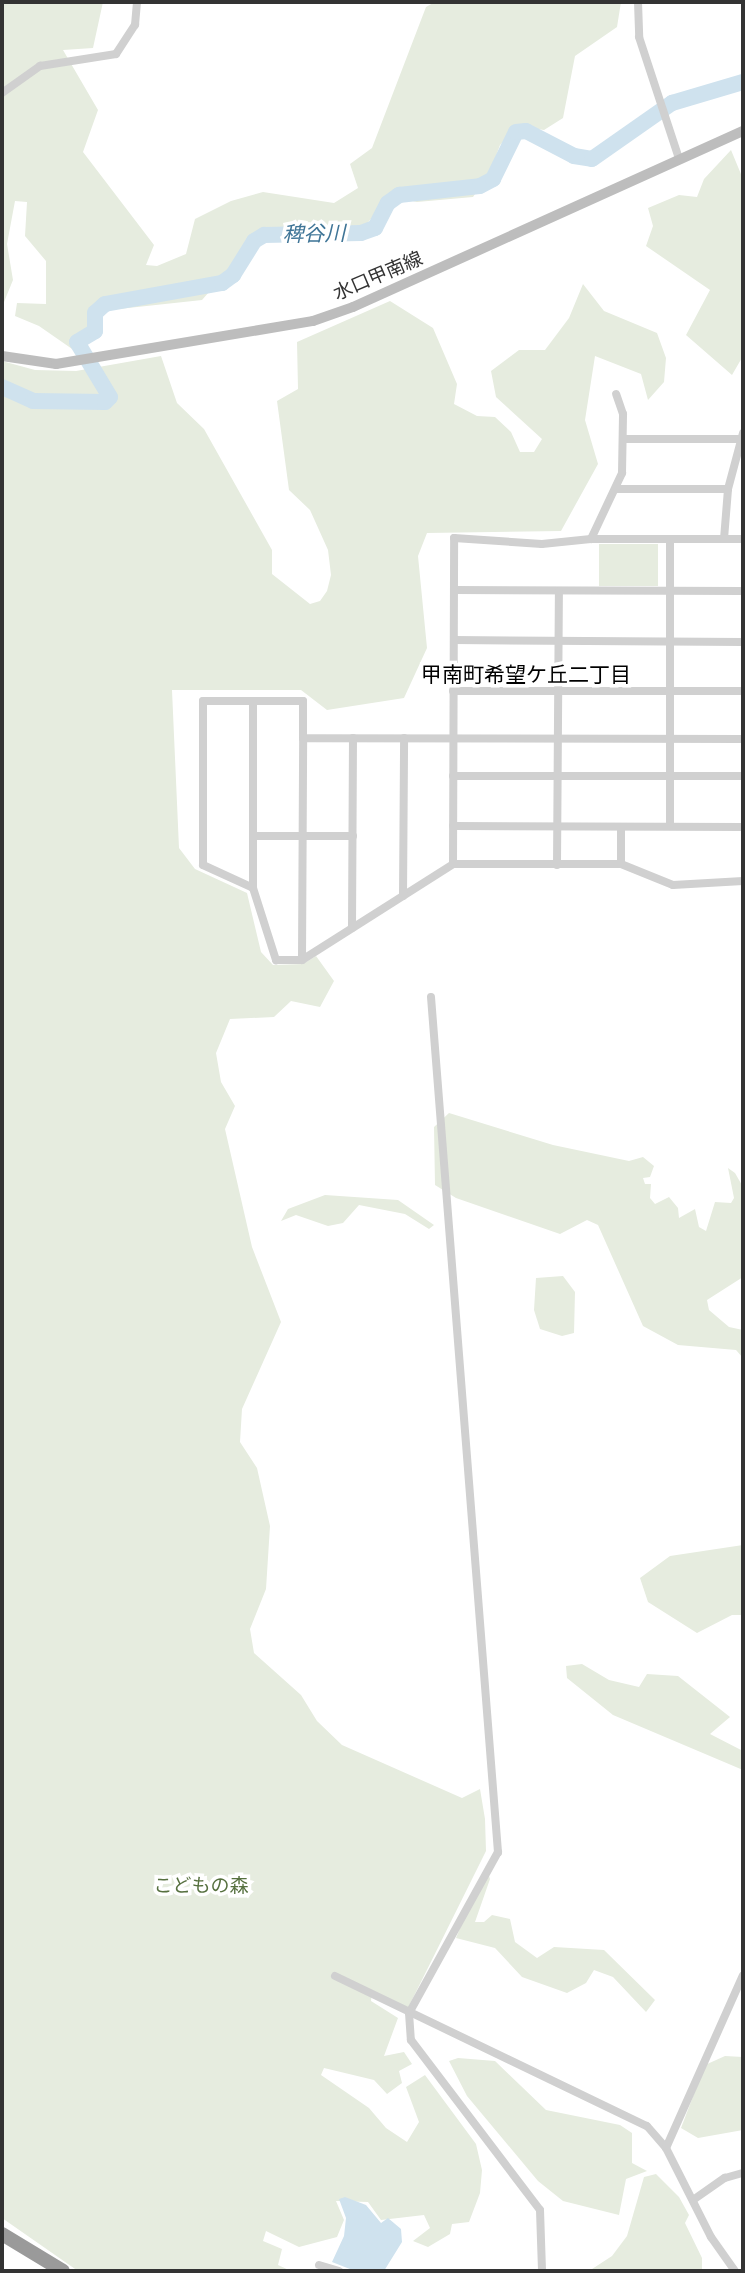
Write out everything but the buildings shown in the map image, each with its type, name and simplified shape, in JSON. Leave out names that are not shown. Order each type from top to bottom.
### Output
[{"type":"highway","points":[[2,2234],[63,2271]]},
{"type":"main road","name":"水口甲南線","points":[[2,356],[28,363],[70,362],[313,321],[353,307],[743,131]]},
{"type":"street","points":[[2,93],[40,66],[116,54],[135,25],[137,2]]},
{"type":"street","points":[[638,2],[639,37],[679,159]]},
{"type":"street","points":[[591,538],[616,489],[623,464],[623,414],[616,394]]},
{"type":"street","points":[[623,439],[742,436],[728,489],[724,539]]},
{"type":"street","points":[[616,489],[728,489]]},
{"type":"street","points":[[453,864],[454,538],[542,544],[591,538],[743,539]]},
{"type":"street","points":[[670,540],[670,827]]},
{"type":"street","points":[[454,590],[743,591]]},
{"type":"street","points":[[557,865],[559,591]]},
{"type":"street","points":[[454,640],[743,642]]},
{"type":"street","points":[[453,691],[743,691]]},
{"type":"street","points":[[253,888],[203,865],[203,701],[303,701],[302,960]]},
{"type":"street","points":[[253,701],[253,888],[276,960],[302,960],[453,864],[621,864],[673,885],[743,881]]},
{"type":"street","points":[[303,738],[743,739]]},
{"type":"street","points":[[352,928],[353,738]]},
{"type":"street","points":[[403,896],[404,738]]},
{"type":"street","points":[[453,776],[743,776]]},
{"type":"street","points":[[453,826],[743,827]]},
{"type":"street","points":[[621,827],[621,864]]},
{"type":"street","points":[[253,836],[353,836]]},
{"type":"street","points":[[430,997],[498,1852],[409,2013],[411,2040],[540,2210],[542,2271]]},
{"type":"street","points":[[666,2148],[743,1975]]},
{"type":"street","points":[[335,1976],[647,2126],[666,2148],[735,2271]]},
{"type":"street","points":[[693,2200],[725,2178],[743,2174]]},
{"type":"street","points":[[319,2265],[339,2271]]},
{"type":"green space","points":[[2,2],[103,2],[93,48],[63,50],[98,110],[83,152],[154,245],[146,265],[157,266],[186,254],[195,219],[231,201],[263,192],[334,203],[358,188],[350,164],[372,148],[426,7],[435,2],[621,2],[617,27],[575,56],[563,118],[544,130],[519,126],[500,145],[490,172],[473,197],[417,202],[389,196],[366,225],[339,242],[260,234],[202,300],[91,312],[87,351],[75,351],[39,326],[15,316],[17,303],[46,304],[46,261],[25,236],[27,202],[15,201],[7,244],[13,280],[2,307]]},
{"type":"green space","points":[[731,150],[743,179],[743,356],[732,375],[686,335],[710,290],[646,246],[653,226],[648,208],[679,195],[697,197],[704,179]]},
{"type":"green space","name":"こどもの森","points":[[583,284],[604,311],[657,333],[666,358],[664,382],[648,400],[641,374],[595,356],[585,420],[598,464],[561,531],[427,533],[418,556],[427,648],[404,698],[327,710],[301,690],[172,690],[179,848],[195,869],[247,893],[261,952],[273,965],[303,964],[316,956],[334,981],[320,1007],[291,1001],[274,1017],[230,1019],[216,1053],[221,1082],[235,1106],[225,1129],[252,1247],[281,1322],[242,1409],[240,1442],[257,1468],[270,1526],[266,1589],[250,1629],[254,1653],[301,1695],[317,1721],[342,1745],[462,1798],[480,1789],[485,1819],[486,1851],[408,2008],[372,1993],[371,2001],[398,2018],[384,2056],[404,2052],[412,2064],[399,2071],[402,2083],[387,2094],[374,2080],[324,2068],[321,2075],[369,2108],[386,2128],[407,2142],[419,2122],[406,2087],[425,2075],[476,2144],[482,2170],[480,2193],[469,2222],[452,2224],[450,2234],[428,2247],[413,2241],[430,2228],[424,2215],[381,2220],[368,2202],[336,2201],[344,2220],[337,2237],[299,2247],[266,2231],[263,2241],[282,2249],[278,2265],[291,2271],[78,2271],[2,2218],[2,361],[35,370],[76,371],[161,356],[177,403],[204,429],[272,550],[272,574],[310,604],[320,601],[327,591],[331,575],[328,550],[310,510],[289,490],[277,401],[298,389],[297,342],[390,301],[433,328],[457,384],[454,404],[477,416],[495,417],[511,432],[520,452],[534,452],[542,439],[496,397],[491,371],[519,350],[545,350],[569,318]]},
{"type":"green space","points":[[599,544],[658,544],[658,586],[599,586]]},
{"type":"green space","points":[[449,1113],[553,1145],[629,1161],[643,1157],[654,1166],[650,1177],[643,1178],[645,1184],[651,1184],[650,1198],[655,1204],[669,1197],[678,1208],[679,1218],[695,1209],[699,1227],[706,1231],[715,1202],[731,1203],[734,1198],[728,1168],[735,1173],[743,1187],[743,1277],[707,1300],[709,1310],[729,1327],[743,1330],[743,1358],[736,1350],[678,1345],[643,1326],[598,1225],[587,1220],[560,1234],[456,1198],[435,1185],[434,1127]]},
{"type":"green space","points":[[325,1195],[398,1200],[434,1225],[429,1229],[405,1214],[359,1205],[343,1223],[328,1226],[296,1215],[281,1221],[288,1209]]},
{"type":"green space","points":[[563,1276],[575,1292],[574,1333],[562,1336],[540,1329],[534,1310],[536,1278]]},
{"type":"green space","points":[[743,1545],[743,1615],[732,1615],[697,1633],[648,1602],[640,1578],[670,1556]]},
{"type":"green space","points":[[582,1664],[609,1680],[639,1687],[647,1674],[678,1676],[730,1717],[710,1734],[743,1751],[743,1770],[613,1715],[567,1678],[566,1666]]},
{"type":"green space","points":[[486,1866],[490,1879],[475,1922],[484,1922],[492,1915],[510,1919],[515,1942],[537,1958],[554,1947],[604,1950],[655,2000],[646,2012],[613,1977],[594,1970],[586,1983],[567,1993],[522,1977],[495,1948],[456,1938]]},
{"type":"green space","points":[[725,2056],[743,2057],[743,2130],[698,2138],[681,2128],[705,2065]]},
{"type":"green space","points":[[458,2058],[495,2061],[546,2110],[620,2125],[632,2133],[632,2163],[647,2171],[626,2179],[619,2215],[563,2201],[538,2181],[467,2096],[449,2061]]},
{"type":"green space","points":[[656,2174],[679,2197],[689,2215],[685,2223],[702,2258],[702,2271],[589,2271],[612,2256],[627,2236],[644,2177]]},
{"type":"water","points":[[345,2197],[366,2205],[381,2223],[388,2218],[401,2229],[402,2242],[384,2271],[355,2271],[332,2262],[344,2236],[346,2218],[339,2199]]},
{"type":"waterway","name":"稗谷川","points":[[2,387],[33,401],[105,402],[110,397],[77,342],[95,331],[95,313],[105,304],[222,283],[233,275],[254,241],[264,235],[361,233],[375,228],[388,203],[399,195],[480,186],[493,179],[516,132],[526,131],[574,156],[592,159],[672,103],[743,82]]},
{"type":"district","name":"甲南町希望ケ丘二丁目","points":[[526,675]]}]
